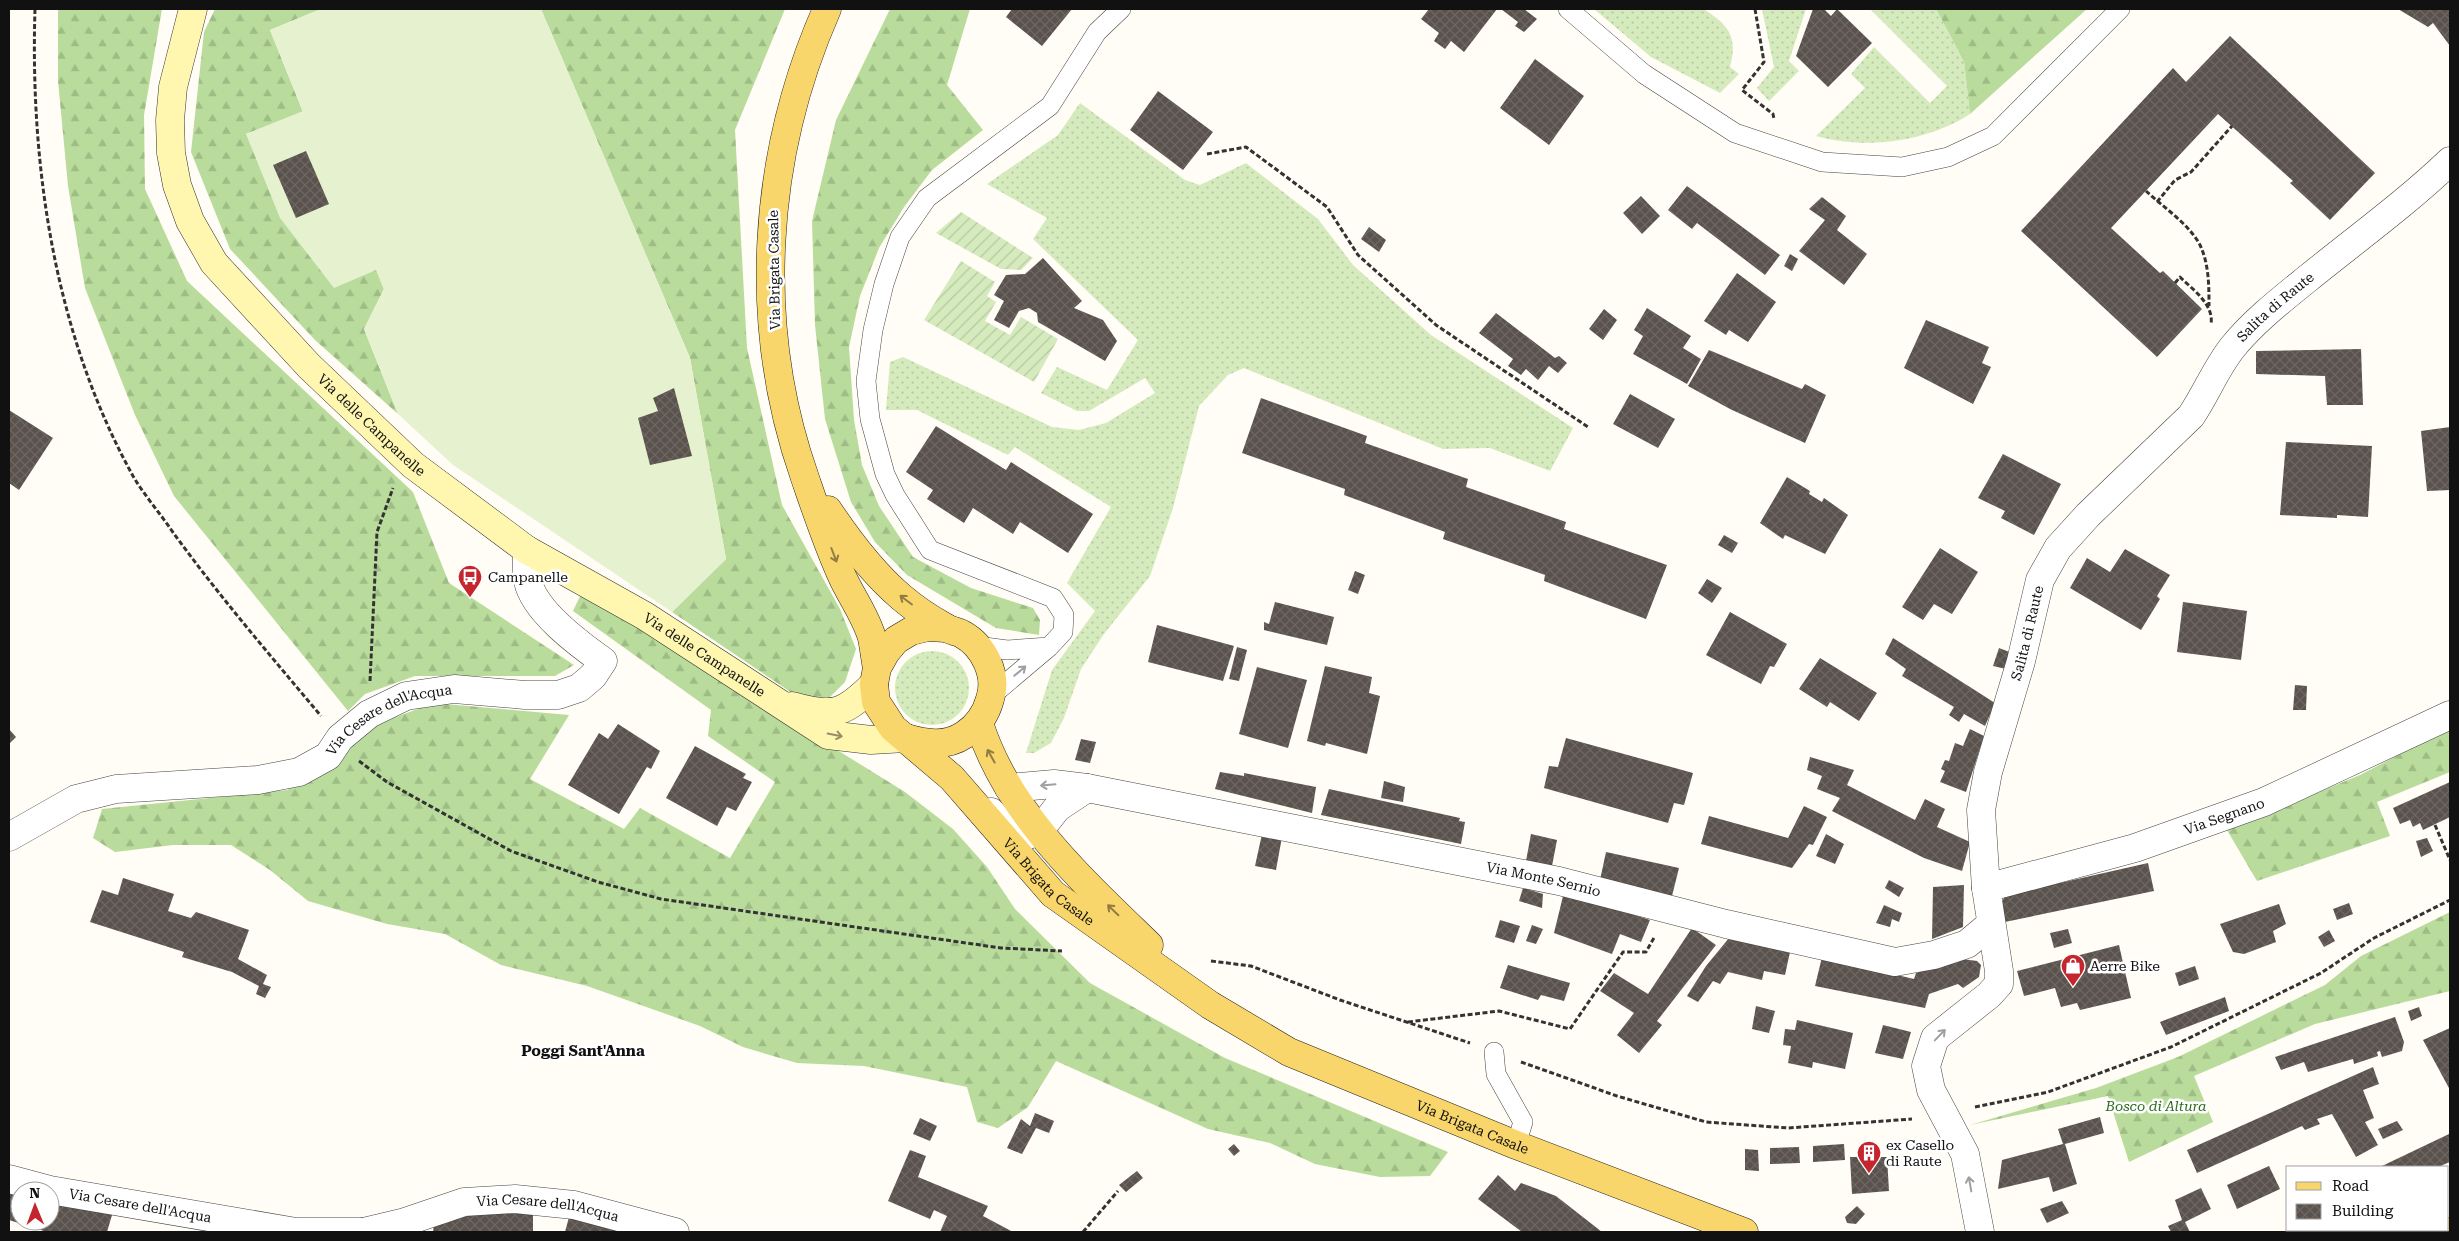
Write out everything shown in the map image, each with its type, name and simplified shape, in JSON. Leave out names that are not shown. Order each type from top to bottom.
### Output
[{"type":"main road","name":"Via Brigata Casale","points":[[826,9],[792,101],[778,168],[771,241],[776,354],[783,398],[804,476],[841,573],[872,637],[876,676],[876,702],[883,715],[893,728],[952,778],[1053,894],[1210,1005],[1289,1052],[1516,1145],[1734,1231]]},
{"type":"main road","name":"Via Brigata Casale","points":[[804,476],[849,541],[901,597],[946,628],[963,635],[977,646],[987,662],[992,678],[991,696],[987,710],[979,723],[964,736],[945,743],[925,744],[906,738]]},
{"type":"main road","name":"Via Brigata Casale","points":[[876,676],[886,652],[896,640],[920,629],[946,628]]},
{"type":"main road","name":"Via Brigata Casale","points":[[979,723],[986,747],[1009,788],[1039,831],[1087,885],[1210,1005]]},
{"type":"street","name":"Via delle Campanelle","points":[[193,9],[174,87],[170,120],[171,153],[177,185],[190,221],[214,263],[309,366],[412,465],[527,550],[645,616],[828,735],[871,740],[906,738]]},
{"type":"street","name":"Salita di Raute","points":[[1980,1232],[1965,1154],[1931,1090],[1926,1066],[1935,1038],[1989,995],[1999,984],[1999,971],[1986,888],[1981,810],[1988,772],[2020,661],[2040,580],[2058,548],[2088,515],[2190,416],[2202,399],[2211,377],[2233,347],[2269,309],[2414,195],[2450,161]]},
{"type":"street","name":"Via Cesare dell'Acqua","points":[[9,837],[76,799],[116,789],[258,780],[299,772],[328,756],[340,738],[369,714],[406,696],[454,689],[524,695],[558,695],[578,688],[593,676],[603,661],[579,644],[544,611],[528,582],[527,550]]},
{"type":"street","name":"Via delle Campanelle","points":[[778,702],[815,713],[842,711],[876,676]]},
{"type":"street","name":"Via Segnano","points":[[1986,888],[2136,848],[2264,802],[2450,715]]},
{"type":"street","points":[[906,738],[948,766],[979,797],[1007,831],[1025,836],[1039,831],[1057,808],[1086,788]]},
{"type":"street","name":"Via Monte Sernio","points":[[1009,788],[1020,789],[1054,784],[1086,788],[1559,880],[1726,924],[1895,962],[1934,955],[1967,944],[1991,924]]},
{"type":"street","name":"Via Cesare dell'Acqua","points":[[9,1179],[50,1190],[296,1232],[363,1232],[464,1202],[515,1199],[574,1205],[675,1232]]},
{"type":"lane","points":[[991,696],[1049,647],[1063,632],[1064,615],[1053,598],[930,550],[895,495],[885,474],[870,419],[866,381],[873,330],[884,284],[900,237],[927,198],[1050,106],[1097,32],[1121,9]]},
{"type":"lane","points":[[1568,9],[1644,74],[1735,133],[1822,162],[1902,167],[1948,157],[1993,136],[2120,9]]},
{"type":"lane","points":[[977,646],[1008,650],[1049,647]]},
{"type":"lane","points":[[1494,1052],[1496,1074],[1523,1122],[1516,1145]]},
{"type":"path","points":[[35,9],[34,73],[37,147],[47,218],[69,312],[90,380],[107,422],[134,477],[212,586],[361,763],[388,782],[511,850],[598,882],[661,899],[1001,948],[1062,951]]},
{"type":"path","points":[[1754,9],[1764,62],[1742,90],[1773,114]]},
{"type":"path","points":[[2157,202],[2175,180],[2191,172],[2232,126]]},
{"type":"path","points":[[1207,154],[1246,147],[1327,207],[1358,255],[1436,326],[1588,427]]},
{"type":"path","points":[[2146,191],[2185,227],[2200,245],[2207,267],[2208,307],[2212,319],[2211,326]]},
{"type":"path","points":[[2175,283],[2180,277],[2208,307]]},
{"type":"path","points":[[369,714],[377,532],[390,491],[412,465]]},
{"type":"path","points":[[2435,825],[2450,860]]},
{"type":"path","points":[[1211,961],[1251,966],[1617,1096],[1706,1122],[1788,1128],[1905,1120],[2048,1092],[2171,1047],[2321,973],[2374,938],[2450,900]]},
{"type":"path","points":[[1405,1022],[1499,1011],[1570,1029],[1623,952],[1646,952],[1669,909]]},
{"type":"path","points":[[1083,1232],[1118,1191]]},
{"type":"green space","points":[[58,9],[162,9],[144,115],[145,189],[187,281],[413,492],[449,583],[574,665],[555,676],[415,676],[365,694],[348,711],[174,496],[135,415],[85,288],[68,186],[58,81]]},
{"type":"green space","points":[[215,9],[321,9],[270,30],[303,112],[246,134],[380,268],[387,283],[364,329],[398,414],[315,340],[230,249],[191,152],[204,32]]},
{"type":"green space","points":[[321,9],[541,9],[690,358],[726,559],[672,612],[453,465],[398,414],[364,329],[384,290],[376,270],[334,288],[280,218],[246,134],[303,111],[270,30]]},
{"type":"green space","points":[[541,9],[785,9],[735,130],[747,348],[782,505],[840,609],[856,649],[845,682],[826,701],[795,695],[672,612],[726,559],[690,358]]},
{"type":"green space","points":[[890,9],[970,9],[947,85],[983,130],[932,170],[904,207],[879,248],[860,296],[849,347],[854,420],[862,465],[879,506],[913,557],[971,588],[1033,608],[1040,620],[1039,635],[996,628],[907,575],[875,542],[851,502],[825,419],[815,325],[812,221],[836,120]]},
{"type":"green space","points":[[1594,9],[1704,9],[1720,21],[1729,33],[1733,47],[1730,67],[1739,74],[1720,93],[1651,57]]},
{"type":"green space","points":[[1762,9],[1806,9],[1789,61],[1799,71],[1769,101],[1757,88],[1774,67]]},
{"type":"green space","points":[[1870,9],[1936,9],[1964,60],[1970,114],[1953,124],[1935,131],[1895,141],[1855,142],[1816,136],[1865,88],[1851,74],[1874,47],[1930,103],[1947,86]]},
{"type":"green space","points":[[1936,9],[2087,9],[1970,114],[1964,61]]},
{"type":"green space","points":[[1080,103],[1185,180],[1200,185],[1246,163],[1318,219],[1353,265],[1431,335],[1573,428],[1550,471],[1490,448],[1443,449],[1244,368],[1228,375],[1199,406],[1173,508],[1150,576],[1104,634],[1081,669],[1064,718],[1051,743],[1034,753],[1026,753],[1052,670],[1095,611],[1067,583],[1111,507],[1015,447],[1008,455],[917,410],[886,410],[890,362],[903,357],[1052,427],[1079,430],[1106,423],[1155,393],[1145,378],[1089,411],[1077,411],[1041,393],[1057,367],[1107,390],[1138,340],[1033,239],[1047,218],[987,184],[1058,135]]},
{"type":"green space","points":[[961,212],[1033,258],[1021,270],[1001,269],[936,233]]},
{"type":"green space","points":[[961,261],[995,282],[987,296],[996,302],[985,321],[1010,335],[1021,317],[1058,339],[1034,382],[924,320]]},
{"type":"green space","points":[[582,592],[905,792],[953,829],[987,867],[1015,909],[1090,983],[1225,1058],[1448,1152],[1430,1176],[1380,1177],[1315,1164],[1270,1143],[1208,1129],[1056,1061],[1028,1107],[998,1128],[977,1122],[967,1087],[864,1066],[797,1063],[743,1047],[700,1026],[587,986],[501,965],[445,934],[387,924],[308,901],[270,870],[231,845],[173,845],[115,852],[93,838],[102,809],[287,790],[331,764],[374,725],[434,703],[569,715],[530,779],[624,829],[640,808],[730,858],[775,782],[708,736],[711,710],[573,611]]},
{"type":"green space","points":[[932,651],[953,657],[963,667],[969,688],[963,709],[953,719],[932,725],[911,719],[901,709],[895,688],[901,667],[911,657]]},
{"type":"green space","points":[[2450,728],[2450,772],[2377,802],[2390,836],[2257,881],[2227,830],[2360,775]]},
{"type":"green space","name":"Bosco di Altura","points":[[2450,912],[2450,991],[2315,1024],[2194,1076],[2213,1122],[2129,1162],[2108,1096],[1970,1125],[2096,1088],[2178,1057],[2325,985],[2361,956]]},
{"type":"building","points":[[1012,9],[1072,9],[1042,46],[1006,17]]},
{"type":"building","points":[[1429,9],[1497,9],[1464,52],[1451,41],[1445,49],[1434,41],[1439,33],[1421,19]]},
{"type":"building","points":[[1501,9],[1524,9],[1537,19],[1524,32],[1515,26],[1518,22]]},
{"type":"building","points":[[1813,9],[1824,9],[1831,16],[1837,9],[1872,43],[1828,87],[1796,56]]},
{"type":"building","points":[[2398,9],[2450,9],[2450,46],[2433,23],[2428,27]]},
{"type":"building","points":[[2230,36],[2375,173],[2330,220],[2290,183],[2293,181],[2218,114],[2111,228],[2160,273],[2163,271],[2202,309],[2157,357],[2021,231],[2173,68],[2186,82]]},
{"type":"building","points":[[1535,59],[1584,96],[1549,145],[1500,108]]},
{"type":"building","points":[[1158,91],[1213,132],[1183,170],[1130,130]]},
{"type":"building","points":[[306,151],[329,204],[296,218],[273,165]]},
{"type":"building","points":[[1687,186],[1780,255],[1765,275],[1697,223],[1692,229],[1668,210]]},
{"type":"building","points":[[1641,196],[1660,216],[1642,234],[1623,213]]},
{"type":"building","points":[[1822,197],[1846,216],[1837,230],[1867,254],[1844,285],[1799,251],[1825,220],[1809,209]]},
{"type":"building","points":[[1369,227],[1386,240],[1379,252],[1361,239]]},
{"type":"building","points":[[1790,254],[1798,259],[1792,271],[1784,266]]},
{"type":"building","points":[[1043,258],[1082,301],[1074,308],[1103,320],[1117,341],[1105,361],[1038,322],[1037,313],[1029,308],[1019,311],[1009,328],[994,320],[1004,301],[994,295],[1006,275],[1025,274]]},
{"type":"building","points":[[1737,273],[1776,302],[1748,342],[1729,330],[1726,335],[1704,321]]},
{"type":"building","points":[[1647,308],[1691,336],[1683,348],[1701,359],[1687,384],[1633,354],[1643,336],[1634,330]]},
{"type":"building","points":[[1604,309],[1617,320],[1603,340],[1589,329]]},
{"type":"building","points":[[1496,313],[1555,358],[1559,356],[1567,363],[1558,373],[1549,366],[1538,380],[1526,369],[1521,375],[1508,366],[1513,359],[1479,333]]},
{"type":"building","points":[[1926,320],[1989,347],[1982,363],[1991,367],[1973,404],[1904,368]]},
{"type":"building","points":[[2361,349],[2363,405],[2327,405],[2325,376],[2256,374],[2256,351]]},
{"type":"building","points":[[1709,350],[1802,389],[1805,384],[1826,395],[1805,443],[1730,409],[1688,386]]},
{"type":"building","points":[[674,388],[692,456],[650,465],[638,418],[658,411],[653,398]]},
{"type":"building","points":[[1630,394],[1675,419],[1658,448],[1613,424]]},
{"type":"building","points":[[1261,398],[1367,436],[1365,443],[1468,479],[1466,487],[1566,522],[1564,529],[1667,565],[1646,619],[1544,581],[1545,575],[1443,539],[1445,532],[1344,495],[1345,489],[1242,453]]},
{"type":"building","points":[[9,410],[53,438],[19,490],[9,483]]},
{"type":"building","points":[[936,426],[1006,470],[1011,462],[1093,514],[1068,553],[1020,522],[1013,534],[973,508],[964,523],[927,499],[933,490],[906,472]]},
{"type":"building","points":[[2450,427],[2450,490],[2427,491],[2421,431]]},
{"type":"building","points":[[2286,442],[2372,446],[2368,517],[2337,515],[2337,518],[2280,515]]},
{"type":"building","points":[[2003,454],[2061,484],[2034,535],[2001,518],[2005,511],[1978,498]]},
{"type":"building","points":[[1787,477],[1810,491],[1809,494],[1822,502],[1824,498],[1848,515],[1825,554],[1785,535],[1783,539],[1760,523]]},
{"type":"building","points":[[1724,535],[1738,543],[1732,553],[1718,545]]},
{"type":"building","points":[[1940,548],[1978,572],[1952,614],[1934,604],[1923,620],[1902,607]]},
{"type":"building","points":[[2125,549],[2170,575],[2157,596],[2160,599],[2141,630],[2070,588],[2087,558],[2110,572]]},
{"type":"building","points":[[1355,571],[1365,575],[1358,594],[1348,590]]},
{"type":"building","points":[[1707,579],[1722,588],[1712,603],[1698,593]]},
{"type":"building","points":[[1275,602],[1334,617],[1327,645],[1264,630],[1264,622],[1269,624]]},
{"type":"building","points":[[2183,602],[2247,611],[2241,660],[2177,652]]},
{"type":"building","points":[[1730,612],[1787,644],[1774,667],[1770,666],[1761,684],[1706,655]]},
{"type":"building","points":[[1157,625],[1234,646],[1223,681],[1148,662]]},
{"type":"building","points":[[1893,638],[1995,703],[1985,726],[1964,714],[1959,722],[1949,715],[1954,707],[1902,676],[1906,669],[1885,654]]},
{"type":"building","points":[[1237,647],[1247,650],[1239,681],[1229,679]]},
{"type":"building","points":[[1999,648],[2012,653],[2006,669],[1993,666]]},
{"type":"building","points":[[1820,658],[1877,693],[1859,721],[1830,702],[1827,707],[1799,689]]},
{"type":"building","points":[[1325,666],[1372,677],[1369,693],[1380,696],[1367,754],[1326,743],[1325,746],[1307,741]]},
{"type":"building","points":[[1257,667],[1307,680],[1288,748],[1239,734]]},
{"type":"building","points":[[2295,685],[2307,686],[2306,710],[2293,710]]},
{"type":"building","points":[[618,724],[660,751],[651,769],[647,767],[619,814],[568,785],[599,733],[608,739]]},
{"type":"building","points":[[9,729],[16,737],[9,744]]},
{"type":"building","points":[[1970,729],[1984,736],[1966,792],[1940,782],[1945,771],[1941,769],[1945,760],[1949,761],[1955,743],[1963,746]]},
{"type":"building","points":[[1566,738],[1693,773],[1684,805],[1674,803],[1668,823],[1544,788],[1549,766],[1558,767]]},
{"type":"building","points":[[1081,739],[1096,742],[1090,763],[1075,760]]},
{"type":"building","points":[[695,746],[746,774],[743,778],[752,782],[736,811],[727,807],[717,826],[666,798]]},
{"type":"building","points":[[1810,757],[1854,770],[1847,785],[1915,820],[1925,799],[1945,809],[1937,827],[1970,842],[1962,871],[1924,858],[1832,811],[1840,798],[1817,789],[1822,776],[1807,770]]},
{"type":"building","points":[[1220,772],[1244,776],[1244,773],[1316,787],[1312,813],[1215,789]]},
{"type":"building","points":[[1384,781],[1405,787],[1403,802],[1381,798]]},
{"type":"building","points":[[2450,782],[2450,817],[2423,830],[2420,823],[2413,827],[2410,820],[2400,824],[2393,808]]},
{"type":"building","points":[[1329,789],[1460,818],[1459,821],[1465,822],[1461,844],[1321,815]]},
{"type":"building","points":[[1804,806],[1827,817],[1813,845],[1809,844],[1792,868],[1701,844],[1709,816],[1788,838]]},
{"type":"building","points":[[1262,834],[1282,837],[1276,870],[1255,866]]},
{"type":"building","points":[[1531,834],[1557,840],[1552,866],[1526,861]]},
{"type":"building","points":[[1826,834],[1844,844],[1835,864],[1816,856]]},
{"type":"building","points":[[2427,838],[2433,851],[2421,857],[2416,841]]},
{"type":"building","points":[[1606,852],[1679,868],[1672,896],[1600,880]]},
{"type":"building","points":[[2148,863],[2154,891],[2000,923],[1996,911],[2006,895]]},
{"type":"building","points":[[123,878],[174,894],[168,911],[191,918],[196,912],[249,930],[238,959],[267,975],[263,984],[271,987],[265,998],[256,994],[259,986],[232,972],[182,957],[184,952],[90,922],[102,890],[118,895]]},
{"type":"building","points":[[1889,880],[1904,888],[1899,897],[1885,888]]},
{"type":"building","points":[[1964,885],[1963,927],[1932,939],[1933,887]]},
{"type":"building","points":[[1523,888],[1543,894],[1542,908],[1519,901]]},
{"type":"building","points":[[1564,892],[1650,920],[1641,942],[1620,934],[1612,954],[1554,933]]},
{"type":"building","points":[[2349,903],[2353,914],[2337,920],[2333,909]]},
{"type":"building","points":[[2279,904],[2286,924],[2273,931],[2276,942],[2244,954],[2233,952],[2220,924]]},
{"type":"building","points":[[1884,905],[1902,913],[1899,922],[1892,919],[1890,927],[1876,923]]},
{"type":"building","points":[[1500,920],[1520,926],[1514,943],[1495,937]]},
{"type":"building","points":[[1532,925],[1543,929],[1536,944],[1526,941]]},
{"type":"building","points":[[1692,928],[1716,945],[1657,1021],[1662,1025],[1639,1053],[1617,1035],[1634,1013],[1600,991],[1614,973],[1648,994]]},
{"type":"building","points":[[2068,929],[2072,943],[2054,948],[2050,933]]},
{"type":"building","points":[[2329,930],[2335,941],[2324,947],[2318,937]]},
{"type":"building","points":[[1729,938],[1790,952],[1785,975],[1764,971],[1762,980],[1728,972],[1720,984],[1713,981],[1698,1002],[1687,996],[1706,966]]},
{"type":"building","points":[[2119,945],[2131,998],[2080,1010],[2077,1003],[2061,1007],[2055,988],[2024,996],[2017,971]]},
{"type":"building","points":[[1822,957],[1914,979],[1916,973],[1962,959],[1977,961],[1981,965],[1979,977],[1963,988],[1958,984],[1929,994],[1925,1008],[1815,986]]},
{"type":"building","points":[[1508,965],[1570,983],[1564,1001],[1541,995],[1538,1000],[1500,988]]},
{"type":"building","points":[[2195,966],[2199,979],[2179,986],[2175,973]]},
{"type":"building","points":[[2225,997],[2229,1011],[2166,1035],[2160,1022]]},
{"type":"building","points":[[1756,1006],[1775,1011],[1769,1033],[1752,1029]]},
{"type":"building","points":[[2419,1007],[2422,1016],[2411,1021],[2408,1011]]},
{"type":"building","points":[[2395,1017],[2404,1042],[2402,1051],[2382,1057],[2380,1051],[2377,1052],[2378,1056],[2354,1064],[2353,1059],[2308,1072],[2304,1062],[2281,1070],[2275,1057]]},
{"type":"building","points":[[1797,1020],[1853,1033],[1845,1069],[1813,1062],[1812,1068],[1788,1063],[1791,1046],[1783,1045],[1785,1029],[1795,1030]]},
{"type":"building","points":[[1883,1025],[1911,1032],[1903,1059],[1875,1053]]},
{"type":"building","points":[[2450,1028],[2450,1090],[2423,1040]]},
{"type":"building","points":[[2373,1067],[2379,1084],[2363,1090],[2374,1118],[2365,1122],[2378,1145],[2356,1157],[2332,1114],[2317,1119],[2320,1124],[2305,1130],[2302,1126],[2197,1173],[2187,1150]]},
{"type":"building","points":[[1035,1113],[1054,1121],[1049,1133],[1036,1128],[1022,1154],[1007,1148],[1021,1119],[1030,1126]]},
{"type":"building","points":[[2100,1117],[2104,1133],[2065,1144],[2077,1184],[2053,1192],[2049,1177],[1998,1189],[2002,1160],[2063,1144],[2058,1129]]},
{"type":"building","points":[[920,1118],[937,1126],[930,1141],[913,1134]]},
{"type":"building","points":[[2397,1121],[2403,1130],[2383,1139],[2378,1129]]},
{"type":"building","points":[[2449,1134],[2450,1162],[2440,1166],[2382,1166]]},
{"type":"building","points":[[1234,1144],[1240,1151],[1234,1156],[1228,1149]]},
{"type":"building","points":[[1844,1144],[1845,1160],[1813,1162],[1813,1146]]},
{"type":"building","points":[[1799,1147],[1800,1163],[1770,1164],[1770,1148]]},
{"type":"building","points":[[1745,1149],[1758,1150],[1759,1171],[1745,1170]]},
{"type":"building","points":[[910,1150],[926,1156],[918,1177],[988,1206],[983,1216],[1013,1232],[940,1232],[947,1216],[934,1210],[930,1219],[888,1201]]},
{"type":"building","name":"ex Casello di Raute","points":[[1850,1157],[1887,1157],[1889,1191],[1852,1194]]},
{"type":"building","points":[[2269,1166],[2280,1189],[2237,1209],[2227,1185]]},
{"type":"building","points":[[1137,1171],[1143,1178],[1126,1192],[1119,1185]]},
{"type":"building","points":[[1498,1175],[1515,1191],[1521,1183],[1556,1196],[1602,1232],[1522,1232],[1478,1199]]},
{"type":"building","points":[[2201,1188],[2211,1209],[2185,1222],[2190,1232],[2171,1232],[2168,1226],[2182,1220],[2175,1200]]},
{"type":"building","points":[[9,1191],[10,1220],[9,1220]]},
{"type":"building","points":[[60,1200],[112,1215],[107,1232],[44,1231],[60,1231]]},
{"type":"building","points":[[2062,1201],[2069,1213],[2047,1223],[2040,1209]]},
{"type":"building","points":[[1857,1206],[1865,1214],[1856,1224],[1847,1223],[1845,1217]]},
{"type":"building","points":[[533,1209],[533,1232],[433,1232],[435,1217]]},
{"type":"building","points":[[569,1217],[631,1232],[565,1232]]},
{"type":"place","name":"Campanelle","points":[[470,598]]},
{"type":"place","name":"Aerre Bike","points":[[2073,987]]},
{"type":"place","name":"ex Casello di Raute","points":[[1869,1174]]},
{"type":"district","name":"Poggi Sant'Anna","points":[[583,1051]]}]
